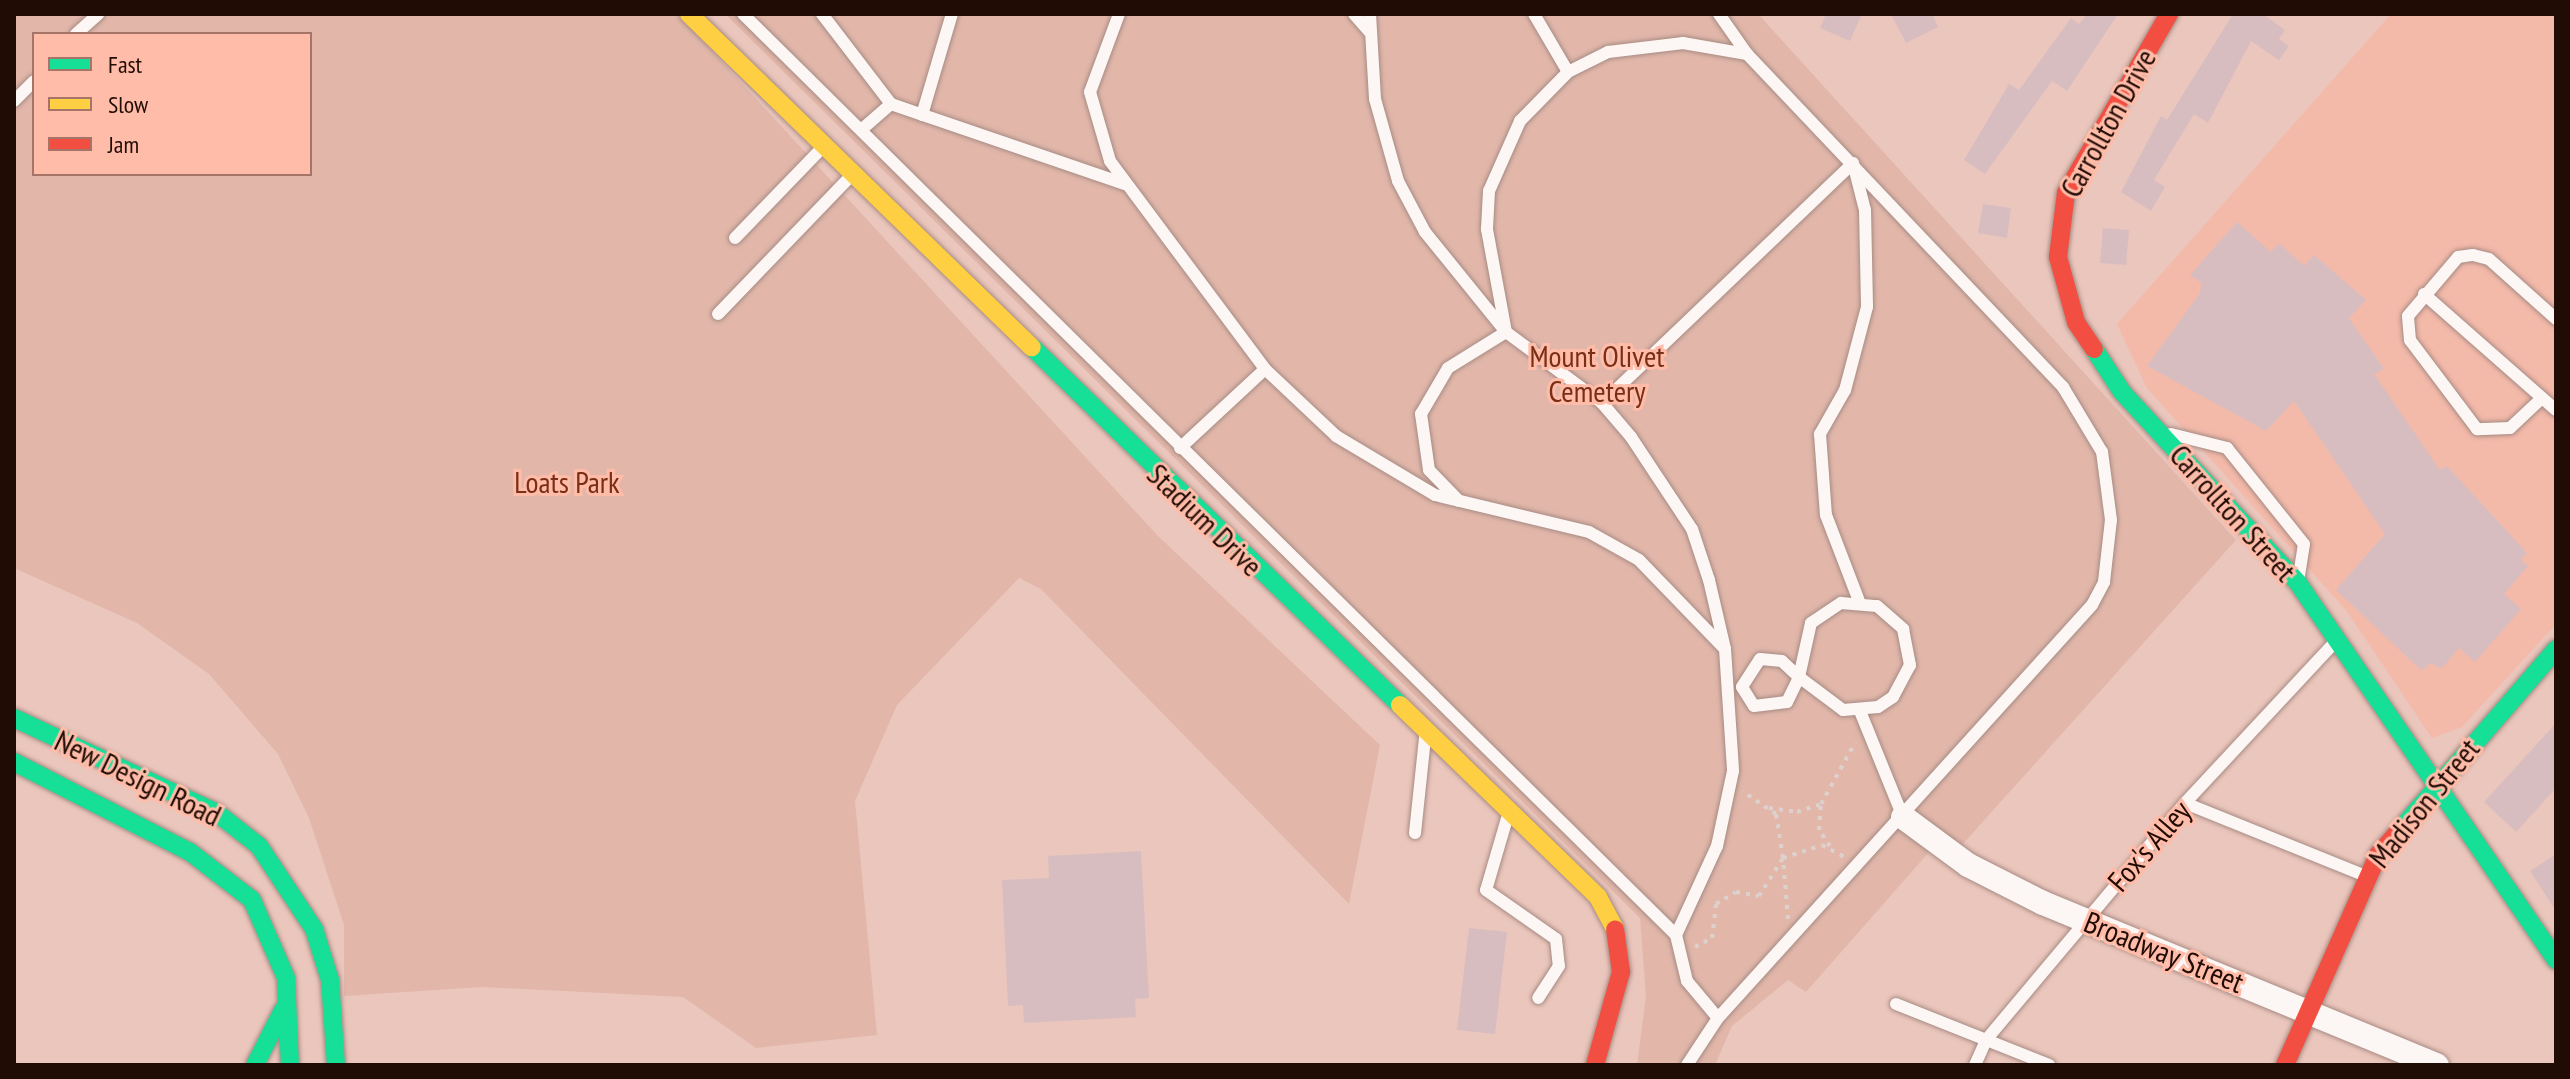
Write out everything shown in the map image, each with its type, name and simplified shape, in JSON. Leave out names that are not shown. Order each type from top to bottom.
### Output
[{"type":"street","name":"Stadium Drive","points":[[689,14],[1598,897],[1620,937],[1616,1001],[1595,1065]]},
{"type":"street","name":"Carrollton Drive","points":[[2058,235],[2074,172],[2169,14]]},
{"type":"street","name":"Carrollton Street","points":[[2058,235],[2076,322],[2160,432],[2298,583],[2437,780],[2556,960]]},
{"type":"street","name":"Madison Street","points":[[2285,1065],[2366,876],[2437,780],[2556,649]]},
{"type":"street","name":"New Design Road","points":[[14,718],[204,806],[259,846],[314,929],[330,980],[336,1065]]},
{"type":"street","name":"New Design Road","points":[[14,762],[225,874],[252,900],[274,939],[288,994],[290,1065]]},
{"type":"street","name":"Broadway Street","points":[[1903,817],[1968,865],[2087,919],[2437,1065]]},
{"type":"street","points":[[255,1065],[288,994]]},
{"type":"lane","points":[[78,32],[98,14]]},
{"type":"lane","points":[[743,14],[1676,935],[1687,981],[1718,1018]]},
{"type":"lane","points":[[822,14],[891,104],[1125,184]]},
{"type":"lane","points":[[922,115],[952,14]]},
{"type":"lane","points":[[1119,14],[1090,92],[1105,148],[1125,184],[1265,369],[1381,468],[1461,503],[1601,539],[1678,594],[1725,649]]},
{"type":"lane","points":[[1354,14],[1369,31]]},
{"type":"lane","points":[[1370,14],[1375,99],[1398,181],[1451,272],[1506,332],[1602,403],[1692,529],[1725,649],[1731,785],[1713,858],[1676,935]]},
{"type":"lane","points":[[1534,14],[1568,72]]},
{"type":"lane","points":[[1687,1065],[1718,1018],[2092,605],[2110,552],[2109,487],[2102,452],[2063,387],[1747,54],[1719,14]]},
{"type":"lane","points":[[1506,332],[1487,229],[1489,191],[1520,121],[1568,72],[1631,46],[1683,43],[1747,54]]},
{"type":"lane","points":[[14,101],[32,83]]},
{"type":"lane","points":[[861,130],[891,104]]},
{"type":"lane","points":[[735,238],[823,147]]},
{"type":"lane","points":[[1602,403],[1853,163]]},
{"type":"lane","points":[[1853,163],[1865,210],[1867,307],[1845,390],[1820,434],[1826,515],[1859,601]]},
{"type":"lane","points":[[718,314],[852,175]]},
{"type":"lane","points":[[2542,398],[2499,433],[2469,424],[2410,340],[2408,316],[2458,257],[2473,255],[2489,259],[2556,319]]},
{"type":"lane","points":[[2424,294],[2556,410]]},
{"type":"lane","points":[[1461,503],[1429,470],[1421,414],[1448,368],[1506,332]]},
{"type":"lane","points":[[1180,448],[1265,369]]},
{"type":"lane","points":[[2160,432],[2227,448],[2304,544],[2298,583]]},
{"type":"lane","points":[[1727,682],[1742,687],[1754,706],[1777,708],[1799,677],[1811,623],[1833,607],[1859,601],[1892,615],[1903,629],[1910,665],[1893,697],[1860,711],[1826,703],[1799,677],[1782,661],[1760,659],[1742,687]]},
{"type":"lane","name":"Fox's Alley","points":[[1975,1065],[1986,1040],[2185,803],[2339,639]]},
{"type":"lane","points":[[1860,711],[1903,817]]},
{"type":"lane","points":[[1415,833],[1426,731]]},
{"type":"lane","points":[[2185,803],[2366,876]]},
{"type":"lane","points":[[1509,812],[1486,890],[1556,939],[1559,966],[1538,998]]},
{"type":"lane","points":[[1896,1004],[2049,1065]]},
{"type":"path","points":[[1857,867],[1831,847],[1819,830],[1821,804],[1868,725]]},
{"type":"path","points":[[1731,785],[1769,808],[1797,812],[1821,804]]},
{"type":"path","points":[[1769,808],[1783,834],[1789,941]]},
{"type":"path","points":[[1680,950],[1712,938],[1713,912],[1724,896],[1759,896],[1783,858],[1831,847]]},
{"type":"shaded area","points":[[2391,14],[2556,14],[2556,624],[2462,727],[2432,738],[2346,610],[2147,388],[2117,324]]},
{"type":"green space","name":"Loats Park","points":[[14,14],[678,14],[1158,536],[1380,745],[1349,904],[1041,589],[1019,578],[897,705],[855,801],[877,1035],[756,1048],[683,997],[481,987],[344,996],[344,925],[309,818],[278,754],[209,674],[137,623],[14,568]]},
{"type":"green space","name":"Mount Olivet Cemetery","points":[[725,14],[1758,14],[2236,540],[1961,846],[1937,843],[1806,992],[1788,980],[1732,1026],[1715,1065],[1637,1065],[1646,996],[1640,918]]},
{"type":"building","points":[[1826,14],[1862,14],[1850,41],[1820,28]]},
{"type":"building","points":[[1891,14],[1932,14],[1938,27],[1906,43]]},
{"type":"building","points":[[2087,14],[2118,14],[2067,91],[2052,81],[1985,174],[1964,160],[2009,84],[2019,90],[2071,18],[2079,24]]},
{"type":"building","points":[[2233,14],[2263,14],[2285,30],[2279,39],[2289,46],[2279,60],[2251,41],[2208,123],[2194,114],[2154,180],[2165,187],[2151,211],[2121,192],[2161,116],[2167,120]]},
{"type":"building","points":[[1983,204],[2011,208],[2007,238],[1978,233]]},
{"type":"building","points":[[2237,222],[2271,252],[2279,243],[2304,266],[2314,255],[2366,300],[2349,318],[2384,369],[2374,374],[2440,470],[2447,466],[2527,553],[2521,560],[2528,566],[2504,594],[2521,609],[2475,662],[2459,648],[2442,668],[2430,663],[2422,671],[2336,590],[2385,534],[2294,401],[2266,431],[2147,366],[2200,293],[2201,283],[2190,275]]},
{"type":"building","points":[[2103,228],[2129,230],[2126,265],[2100,263]]},
{"type":"building","points":[[2556,723],[2556,788],[2516,832],[2484,802]]},
{"type":"building","points":[[1141,851],[1149,998],[1135,999],[1136,1017],[1024,1023],[1023,1005],[1008,1006],[1002,880],[1049,878],[1048,856]]},
{"type":"building","points":[[2556,854],[2556,911],[2530,871]]},
{"type":"building","points":[[1469,928],[1507,932],[1495,1034],[1457,1030]]},
{"type":"traffic: fast","points":[[1032,347],[1400,705]]},
{"type":"traffic: fast","points":[[2094,349],[2122,392],[2298,583],[2556,960]]},
{"type":"traffic: fast","points":[[2400,830],[2556,649]]},
{"type":"traffic: fast","points":[[14,718],[217,813],[259,846],[314,929],[330,980],[336,1065]]},
{"type":"traffic: fast","points":[[14,762],[190,852],[252,900],[286,978],[290,1065]]},
{"type":"traffic: fast","points":[[255,1065],[283,1010]]},
{"type":"traffic: slow","points":[[689,14],[1032,347]]},
{"type":"traffic: slow","points":[[1400,705],[1598,897],[1615,929]]},
{"type":"traffic: jam","points":[[2094,349],[2076,322],[2058,257],[2066,193],[2169,14]]},
{"type":"traffic: jam","points":[[2285,1065],[2378,855],[2400,830]]},
{"type":"traffic: jam","points":[[1595,1065],[1621,972],[1615,929]]}]
